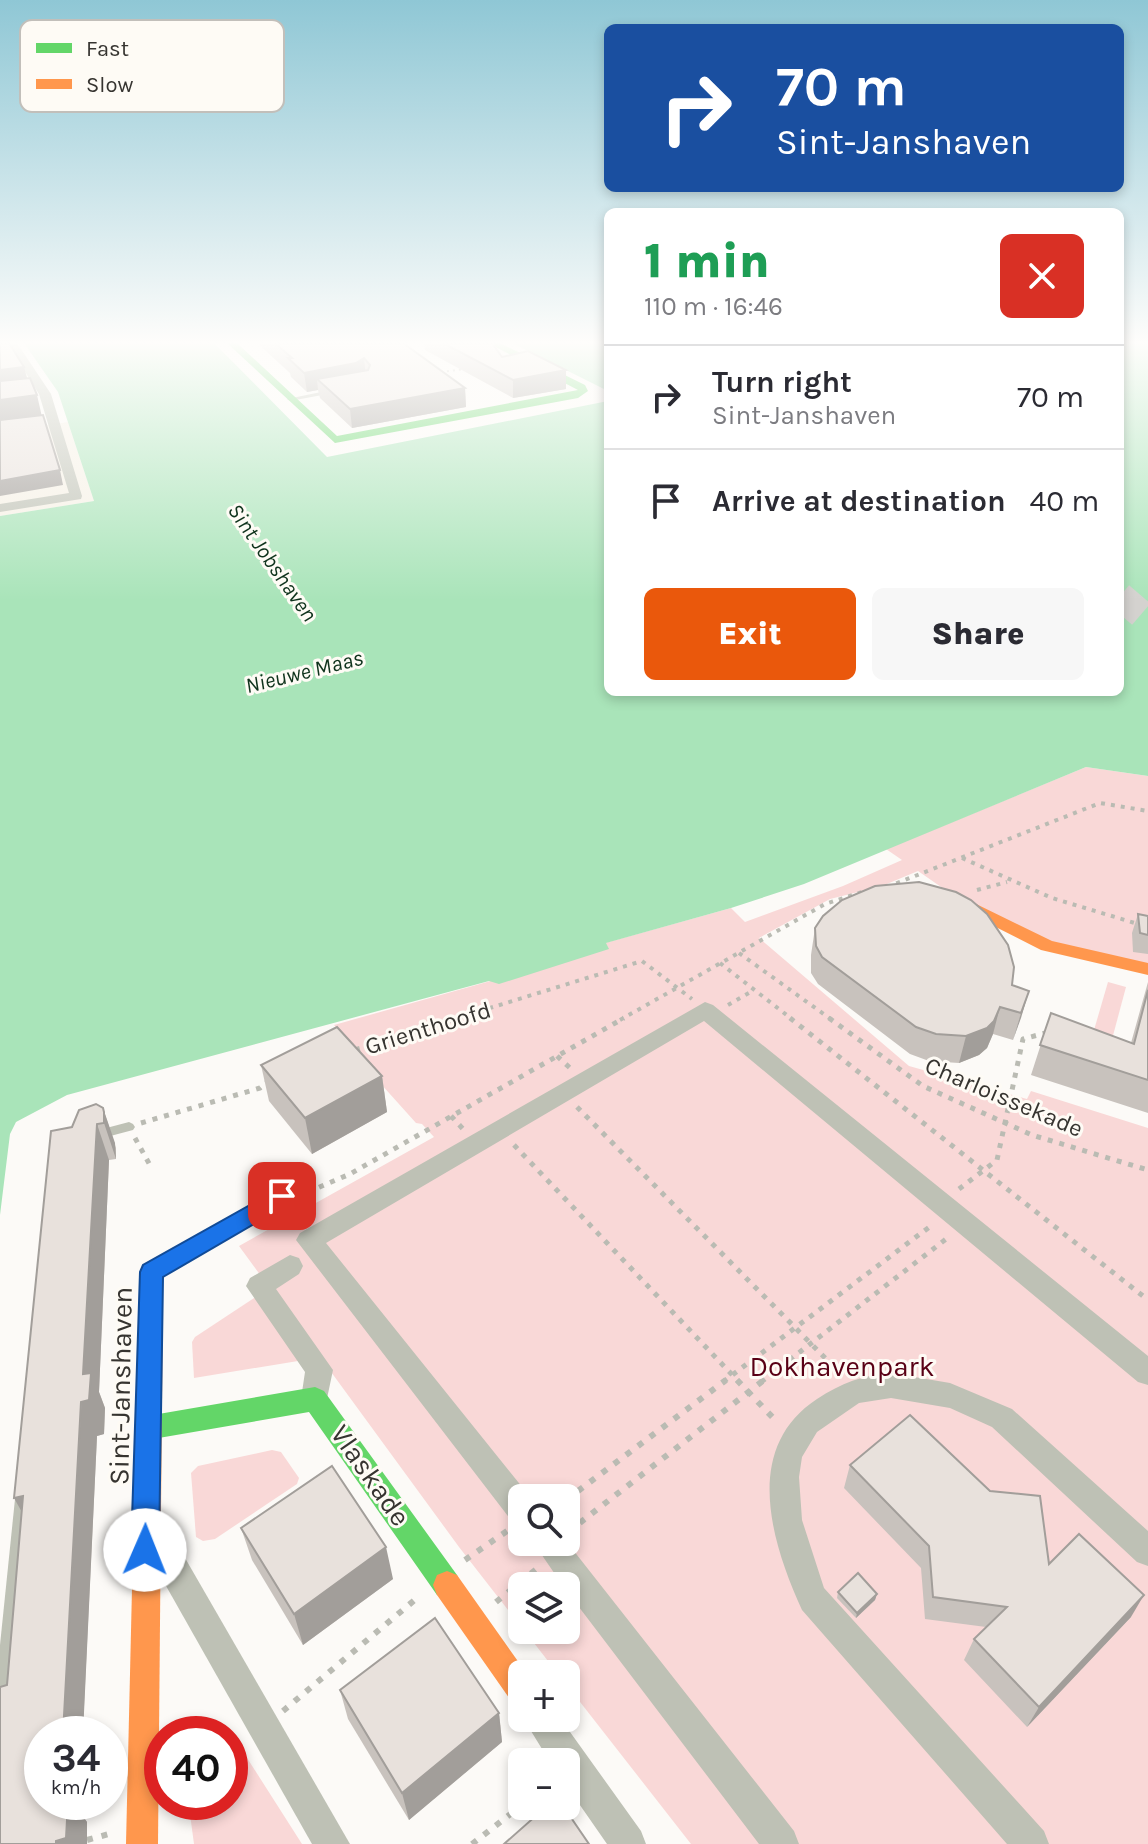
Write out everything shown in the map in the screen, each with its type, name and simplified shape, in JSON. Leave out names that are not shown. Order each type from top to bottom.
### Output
[{"type":"street","points":[[0,508],[76,496],[48,429]]},
{"type":"street","points":[[323,429],[335,440],[346,441],[406,429]]},
{"type":"street","points":[[970,907],[1047,946],[1148,969]]},
{"type":"street","points":[[508,1508],[309,1240],[562,1092],[713,1009],[1148,1373]]},
{"type":"street","name":"Sint-Janshaven","points":[[142,1844],[151,1272],[282,1196]]},
{"type":"street","points":[[147,1428],[315,1399],[319,1370],[259,1286],[290,1266]]},
{"type":"street","points":[[1031,1844],[813,1599],[794,1555],[787,1508],[785,1476],[794,1439],[807,1423],[856,1391],[907,1388],[938,1391],[979,1405],[1002,1418],[1148,1551]]},
{"type":"street","name":"Vlaskade","points":[[315,1399],[508,1671]]},
{"type":"street","points":[[145,1519],[332,1844]]},
{"type":"street","points":[[567,1556],[781,1844]]},
{"type":"street","points":[[550,1732],[628,1844]]},
{"type":"lane","points":[[86,1137],[129,1127]]},
{"type":"lane","points":[[2,1712],[24,1480]]},
{"type":"path","points":[[905,891],[877,890],[1100,803],[1148,811]]},
{"type":"path","points":[[962,858],[1052,898],[1148,927]]},
{"type":"path","points":[[282,1196],[323,1188],[350,1174],[825,904],[869,891]]},
{"type":"path","name":"Charloissekade","points":[[739,953],[923,1086],[1061,1145],[1148,1170]]},
{"type":"path","name":"Grienthoofd","points":[[349,1052],[642,961],[678,988]]},
{"type":"path","points":[[720,963],[1148,1300]]},
{"type":"path","points":[[713,1009],[754,990]]},
{"type":"path","points":[[961,1187],[997,1160],[1023,1039],[1061,1029]]},
{"type":"path","points":[[151,1167],[129,1127],[260,1088],[273,1075]]},
{"type":"path","points":[[562,1092],[812,1342],[856,1391]]},
{"type":"path","points":[[499,1129],[794,1439]]},
{"type":"path","points":[[580,1490],[797,1327],[958,1217]]},
{"type":"path","points":[[580,1525],[812,1342],[958,1217]]},
{"type":"path","points":[[266,1725],[508,1525]]},
{"type":"path","points":[[473,1620],[543,1556]]},
{"type":"path","points":[[472,1844],[508,1816]]},
{"type":"shaded area","points":[[70,429],[94,501],[0,516],[0,432]]},
{"type":"green space","name":"Dokhavenpark","points":[[1086,767],[1148,776],[1148,969],[1083,955],[970,907],[918,871],[882,886],[830,899],[759,938],[909,1066],[1027,1099],[1031,1091],[1148,1128],[1148,1844],[691,1844],[580,1702],[580,1660],[547,1660],[535,1644],[580,1644],[580,1572],[508,1572],[508,1610],[239,1246],[434,1137],[422,1124],[416,1123],[354,1054],[358,1052],[334,1025],[608,948],[605,943],[731,908],[745,922],[843,886],[902,860],[886,849]]},
{"type":"green space","points":[[1108,982],[1126,987],[1111,1043],[1092,1037]]},
{"type":"green space","points":[[257,1296],[298,1361],[194,1378],[192,1342],[195,1337]]},
{"type":"green space","points":[[272,1450],[281,1452],[299,1478],[297,1484],[215,1539],[203,1541],[196,1537],[191,1473],[198,1466]]},
{"type":"green space","points":[[248,1759],[302,1844],[194,1844],[191,1820],[248,1820]]},
{"type":"water","points":[[70,429],[299,429],[327,457],[467,429],[604,429],[604,696],[1124,696],[1124,429],[1148,429],[1148,776],[1086,767],[804,884],[606,943],[609,949],[499,984],[489,981],[67,1095],[16,1122],[10,1134],[0,1215],[0,516],[94,501]]},
{"type":"building","points":[[0,429],[47,429],[60,470],[0,481]]},
{"type":"building","points":[[919,882],[956,892],[987,914],[1008,945],[1014,967],[1012,985],[1029,991],[1021,1013],[1000,1007],[987,1028],[966,1036],[936,1034],[916,1027],[822,957],[816,946],[815,928],[823,916],[842,900],[875,886]]},
{"type":"building","points":[[1138,914],[1148,916],[1148,935],[1140,933]]},
{"type":"building","points":[[1148,990],[1148,1080],[1040,1045],[1051,1013],[1134,1044]]},
{"type":"building","points":[[337,1027],[382,1076],[305,1118],[261,1065]]},
{"type":"building","points":[[96,1104],[103,1108],[104,1123],[97,1124],[83,1374],[91,1373],[89,1400],[81,1402],[64,1716],[24,1716],[24,1820],[67,1820],[66,1838],[56,1841],[56,1844],[0,1844],[0,1687],[7,1685],[23,1496],[14,1498],[51,1131],[72,1127],[79,1110]]},
{"type":"building","points":[[910,1415],[990,1491],[1040,1496],[1049,1564],[1079,1534],[1144,1595],[1039,1707],[974,1639],[1007,1607],[933,1597],[929,1546],[850,1465]]},
{"type":"building","points":[[332,1466],[386,1547],[294,1614],[241,1528]]},
{"type":"building","points":[[858,1573],[877,1594],[857,1613],[838,1592]]},
{"type":"building","points":[[435,1618],[499,1713],[402,1793],[340,1690]]},
{"type":"building","points":[[531,1820],[573,1820],[589,1844],[504,1844]]},
{"type":"tunnel","points":[[1124,599],[1148,620]]},
{"type":"traffic: fast","points":[[323,429],[335,440],[394,429]]},
{"type":"traffic: fast","points":[[151,1291],[151,1272],[282,1196]]},
{"type":"traffic: fast","points":[[147,1428],[315,1399],[447,1585]]},
{"type":"traffic: slow","points":[[970,907],[1047,946],[1148,969]]},
{"type":"traffic: slow","points":[[142,1844],[151,1291]]},
{"type":"traffic: slow","points":[[447,1585],[508,1672]]},
{"type":"route","points":[[145,1550],[151,1272],[282,1196]]},
{"type":"water label","name":"Sint Jobshaven","points":[[273,562]]},
{"type":"water label","name":"Nieuwe Maas","points":[[304,671]]}]
